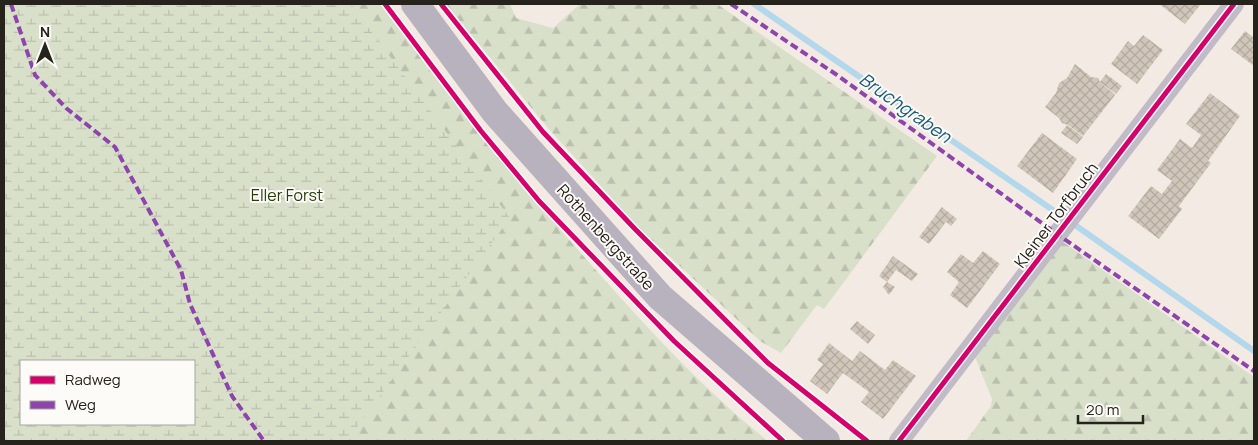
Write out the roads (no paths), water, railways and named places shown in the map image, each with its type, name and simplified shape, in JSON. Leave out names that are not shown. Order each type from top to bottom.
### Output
[{"type":"main road","name":"Rothenbergstraße","points":[[416,4],[495,112],[660,297],[826,441]]},
{"type":"street","name":"Kleiner Torfbruch","points":[[899,441],[1234,4]]},
{"type":"waterway","name":"Bruchgraben","points":[[754,4],[1057,213]]},
{"type":"waterway","name":"Bruchgraben","points":[[1075,225],[1254,351]]},
{"type":"park label","name":"Eller Forst","points":[[287,195]]}]
